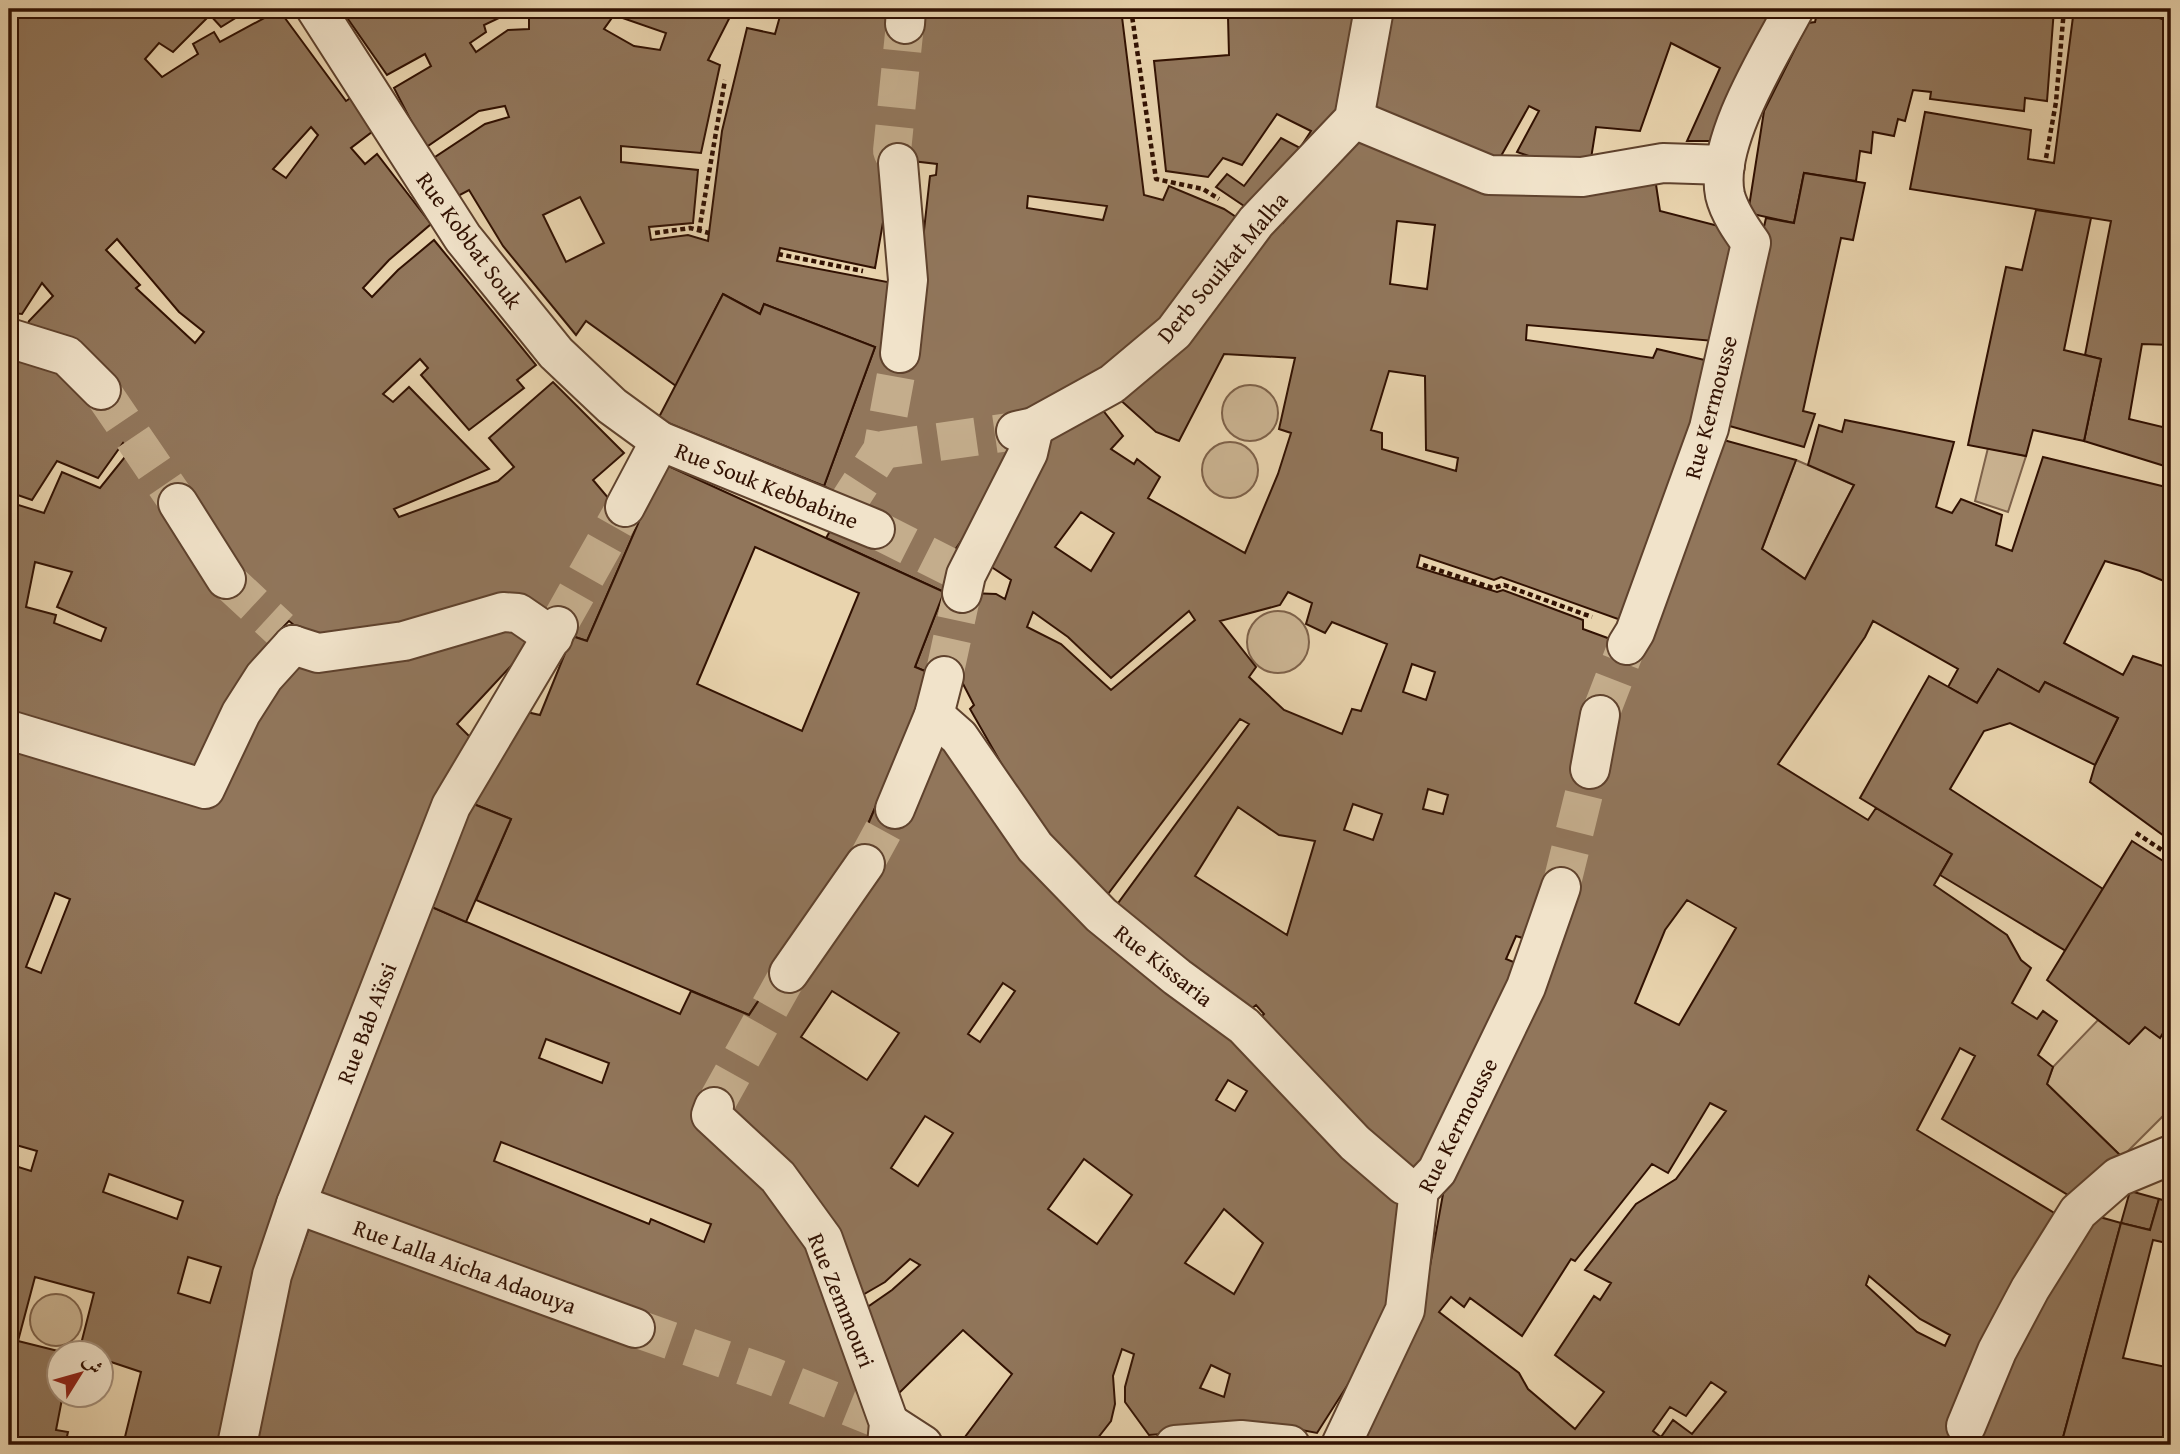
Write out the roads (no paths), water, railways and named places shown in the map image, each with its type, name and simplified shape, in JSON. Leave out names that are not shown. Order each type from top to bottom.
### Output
[{"type":"street","name":"Rue Kobbat Souk","points":[[316,9],[463,239],[556,353],[612,406],[660,441]]},
{"type":"street","points":[[1374,9],[1354,119],[1489,175],[1582,177],[1663,163],[1724,165],[1740,111],[1794,9]]},
{"type":"street","name":"Derb Souikat Malha","points":[[962,593],[965,575],[1028,453],[1025,429],[1112,384],[1174,332],[1255,222],[1354,119]]},
{"type":"street","points":[[898,163],[908,280],[900,353]]},
{"type":"street","name":"Rue Kermousse","points":[[1631,639],[1709,428],[1751,243],[1738,224],[1725,195],[1724,165]]},
{"type":"street","points":[[9,338],[67,356],[101,390]]},
{"type":"street","points":[[625,507],[660,441]]},
{"type":"street","name":"Rue Souk Kebbabine","points":[[660,441],[874,529]]},
{"type":"street","points":[[178,503],[226,579]]},
{"type":"street","name":"Rue Bab Aïssi","points":[[9,730],[205,789],[241,713],[287,637],[318,653],[404,641],[503,612],[518,613],[555,632],[451,806],[296,1204],[272,1275],[237,1445]]},
{"type":"street","points":[[895,809],[934,715],[944,676]]},
{"type":"street","name":"Rue Kissaria","points":[[934,715],[959,737],[1035,846],[1101,915],[1177,977],[1244,1026],[1355,1143],[1404,1185],[1419,1190]]},
{"type":"street","points":[[1590,769],[1600,715]]},
{"type":"street","points":[[789,973],[864,864]]},
{"type":"street","name":"Rue Kermousse","points":[[1341,1445],[1405,1310],[1419,1190],[1437,1171],[1526,987],[1561,887]]},
{"type":"street","name":"Rue Zemmouri","points":[[714,1107],[711,1115],[778,1177],[823,1238],[888,1434]]},
{"type":"street","points":[[1966,1426],[1997,1351],[2078,1212],[2118,1177],[2171,1155]]},
{"type":"street","name":"Rue Lalla Aicha Adaouya","points":[[296,1204],[635,1328]]},
{"type":"street","points":[[888,1434],[923,1445]]},
{"type":"street","points":[[1175,1445],[1241,1440],[1290,1445]]},
{"type":"tunnel","points":[[898,163],[892,151],[905,24]]},
{"type":"tunnel","points":[[840,515],[882,450],[900,353]]},
{"type":"tunnel","points":[[101,390],[178,503]]},
{"type":"tunnel","points":[[882,450],[1016,431]]},
{"type":"tunnel","points":[[558,626],[625,507]]},
{"type":"tunnel","points":[[875,529],[966,575]]},
{"type":"tunnel","points":[[226,579],[280,629]]},
{"type":"tunnel","points":[[944,676],[962,593]]},
{"type":"tunnel","points":[[1600,715],[1627,645]]},
{"type":"tunnel","points":[[1561,887],[1590,769]]},
{"type":"tunnel","points":[[865,864],[895,809]]},
{"type":"tunnel","points":[[714,1107],[789,973]]},
{"type":"tunnel","points":[[635,1328],[769,1375],[889,1423]]}]
